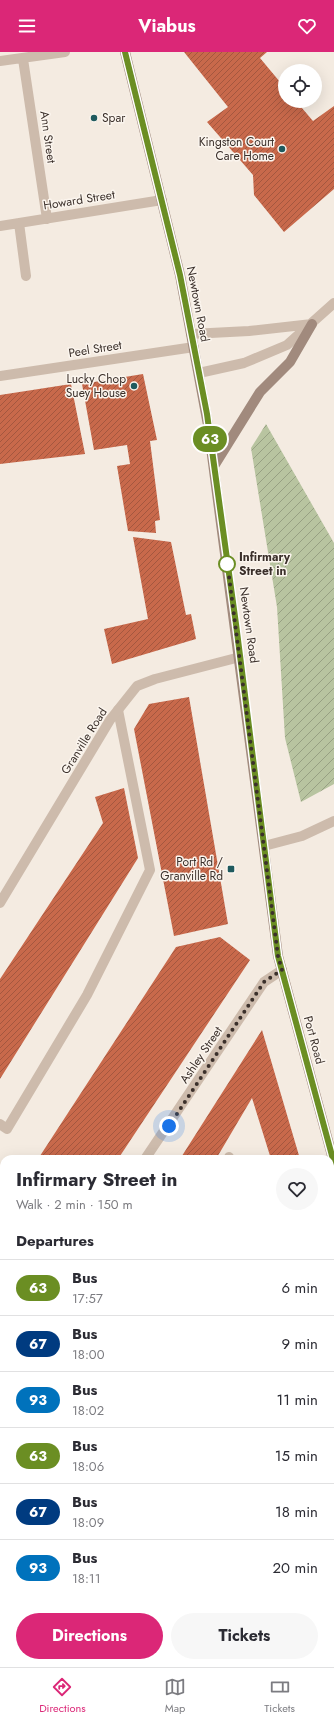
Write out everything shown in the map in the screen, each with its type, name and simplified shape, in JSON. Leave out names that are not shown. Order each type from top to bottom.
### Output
[{"type":"main road","name":"Newtown Road","points":[[125,52],[180,275],[199,373],[214,466],[278,956],[282,970]]},
{"type":"main road","points":[[214,466],[260,392],[290,362],[312,324]]},
{"type":"main road","name":"Port Road","points":[[282,970],[330,1137],[333,1155]]},
{"type":"street","points":[[0,61],[65,52]]},
{"type":"street","name":"Ann Street","points":[[23,58],[47,219]]},
{"type":"street","name":"Howard Street","points":[[0,226],[162,200]]},
{"type":"street","points":[[19,223],[26,276]]},
{"type":"street","points":[[199,373],[244,363],[287,345],[334,303]]},
{"type":"street","points":[[191,334],[249,331],[312,324]]},
{"type":"street","name":"Peel Street","points":[[0,376],[194,347]]},
{"type":"street","name":"Granville Road","points":[[0,903],[110,720],[138,686],[155,679],[240,657]]},
{"type":"street","points":[[0,1124],[7,1128],[87,995],[150,870],[118,710]]},
{"type":"street","points":[[264,846],[302,836],[334,821]]},
{"type":"street","name":"Ashley Street","points":[[148,1155],[264,982],[282,970]]},
{"type":"green space","points":[[266,424],[334,543],[334,784],[301,802],[285,738],[277,607],[251,448]]},
{"type":"building","name":"Kingston Court Care Home","points":[[184,52],[267,52],[260,58],[278,80],[278,108],[302,108],[313,121],[334,106],[334,189],[284,232],[254,195],[253,175],[207,122],[228,107]]},
{"type":"building","points":[[143,374],[157,440],[150,441],[160,520],[155,521],[156,533],[128,531],[117,466],[130,464],[127,445],[94,450],[82,384]]},
{"type":"building","points":[[71,384],[85,454],[0,464],[0,395]]},
{"type":"building","points":[[133,537],[171,542],[186,615],[191,614],[196,639],[112,664],[104,629],[148,619]]},
{"type":"building","points":[[189,697],[228,924],[174,936],[134,729],[149,704]]},
{"type":"building","points":[[124,788],[138,858],[0,1079],[0,979],[103,823],[95,797]]},
{"type":"building","points":[[220,937],[250,960],[121,1155],[41,1155],[176,947]]},
{"type":"building","points":[[262,1030],[299,1155],[270,1155],[252,1098],[218,1155],[183,1155]]},
{"type":"bus line","name":"63","points":[[125,52],[180,275],[207,414],[236,624],[278,956],[331,1155]]},
{"type":"place","name":"Spar","points":[[94,118]]},
{"type":"place","name":"Kingston Court Care Home","points":[[282,149]]},
{"type":"place","name":"Lucky Chop Suey House","points":[[134,386]]},
{"type":"place","name":"Infirmary Street in","points":[[227,564]]},
{"type":"place","name":"Port Rd / Granville Rd","points":[[231,869]]},
{"type":"route","points":[[169,1126],[264,982],[282,970],[278,956],[227,561],[227,564]]}]
